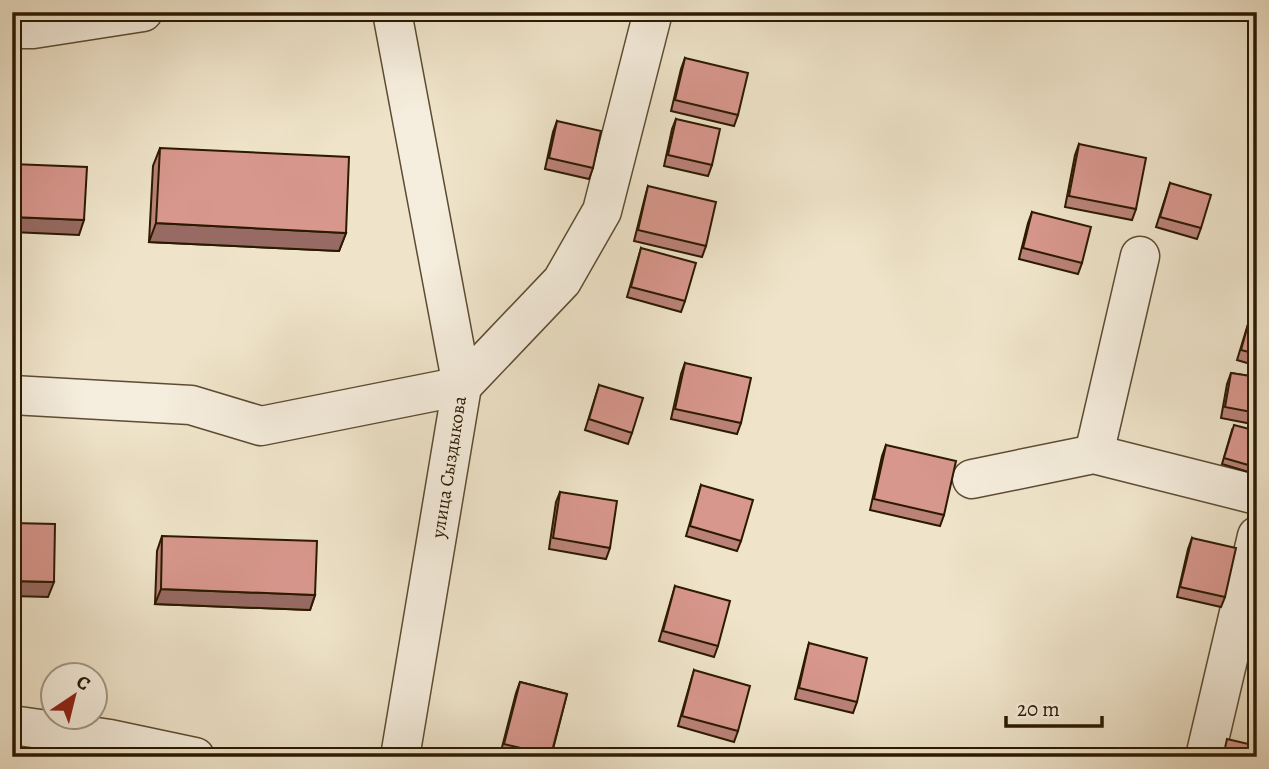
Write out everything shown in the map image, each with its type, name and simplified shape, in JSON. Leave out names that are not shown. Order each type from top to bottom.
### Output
[{"type":"street","points":[[12,29],[33,29],[142,12]]},
{"type":"street","name":"улица Сыздыкова","points":[[392,12],[462,386],[400,757]]},
{"type":"street","points":[[12,395],[191,405],[261,426],[462,386],[562,281],[602,211],[653,12]]},
{"type":"street","points":[[1094,454],[1140,256]]},
{"type":"street","points":[[972,479],[1094,454],[1257,495]]},
{"type":"street","points":[[1205,757],[1257,536]]},
{"type":"street","points":[[12,725],[109,748],[195,757]]},
{"type":"building","points":[[685,58],[748,73],[738,115],[675,100]]},
{"type":"building","points":[[676,119],[720,129],[712,165],[668,155]]},
{"type":"building","points":[[557,121],[601,131],[593,168],[549,158]]},
{"type":"building","points":[[1079,144],[1146,158],[1136,209],[1069,196]]},
{"type":"building","points":[[160,148],[349,157],[346,233],[156,223]]},
{"type":"building","points":[[12,164],[87,167],[84,220],[12,217]]},
{"type":"building","points":[[1170,183],[1211,195],[1201,228],[1160,217]]},
{"type":"building","points":[[648,186],[716,202],[706,246],[638,230]]},
{"type":"building","points":[[1032,212],[1091,227],[1082,263],[1023,248]]},
{"type":"building","points":[[641,248],[696,263],[685,301],[631,287]]},
{"type":"building","points":[[1249,321],[1257,323],[1257,354],[1241,350]]},
{"type":"building","points":[[685,363],[751,378],[741,423],[675,409]]},
{"type":"building","points":[[1231,373],[1257,377],[1257,413],[1225,407]]},
{"type":"building","points":[[599,385],[643,398],[632,433],[589,419]]},
{"type":"building","points":[[1234,425],[1257,431],[1255,467],[1224,458]]},
{"type":"building","points":[[886,445],[956,461],[944,515],[874,499]]},
{"type":"building","points":[[701,485],[753,500],[741,541],[690,526]]},
{"type":"building","points":[[560,492],[617,501],[610,548],[553,538]]},
{"type":"building","points":[[12,523],[55,524],[54,582],[12,581]]},
{"type":"building","points":[[162,536],[317,541],[315,595],[161,589]]},
{"type":"building","points":[[1192,538],[1236,548],[1225,597],[1180,587]]},
{"type":"building","points":[[675,586],[730,601],[718,646],[663,631]]},
{"type":"building","points":[[809,643],[867,658],[857,702],[799,688]]},
{"type":"building","points":[[694,670],[750,686],[738,731],[682,716]]},
{"type":"building","points":[[520,682],[567,694],[551,755],[504,744]]},
{"type":"building","points":[[1227,739],[1257,746],[1257,757],[1223,757]]}]
